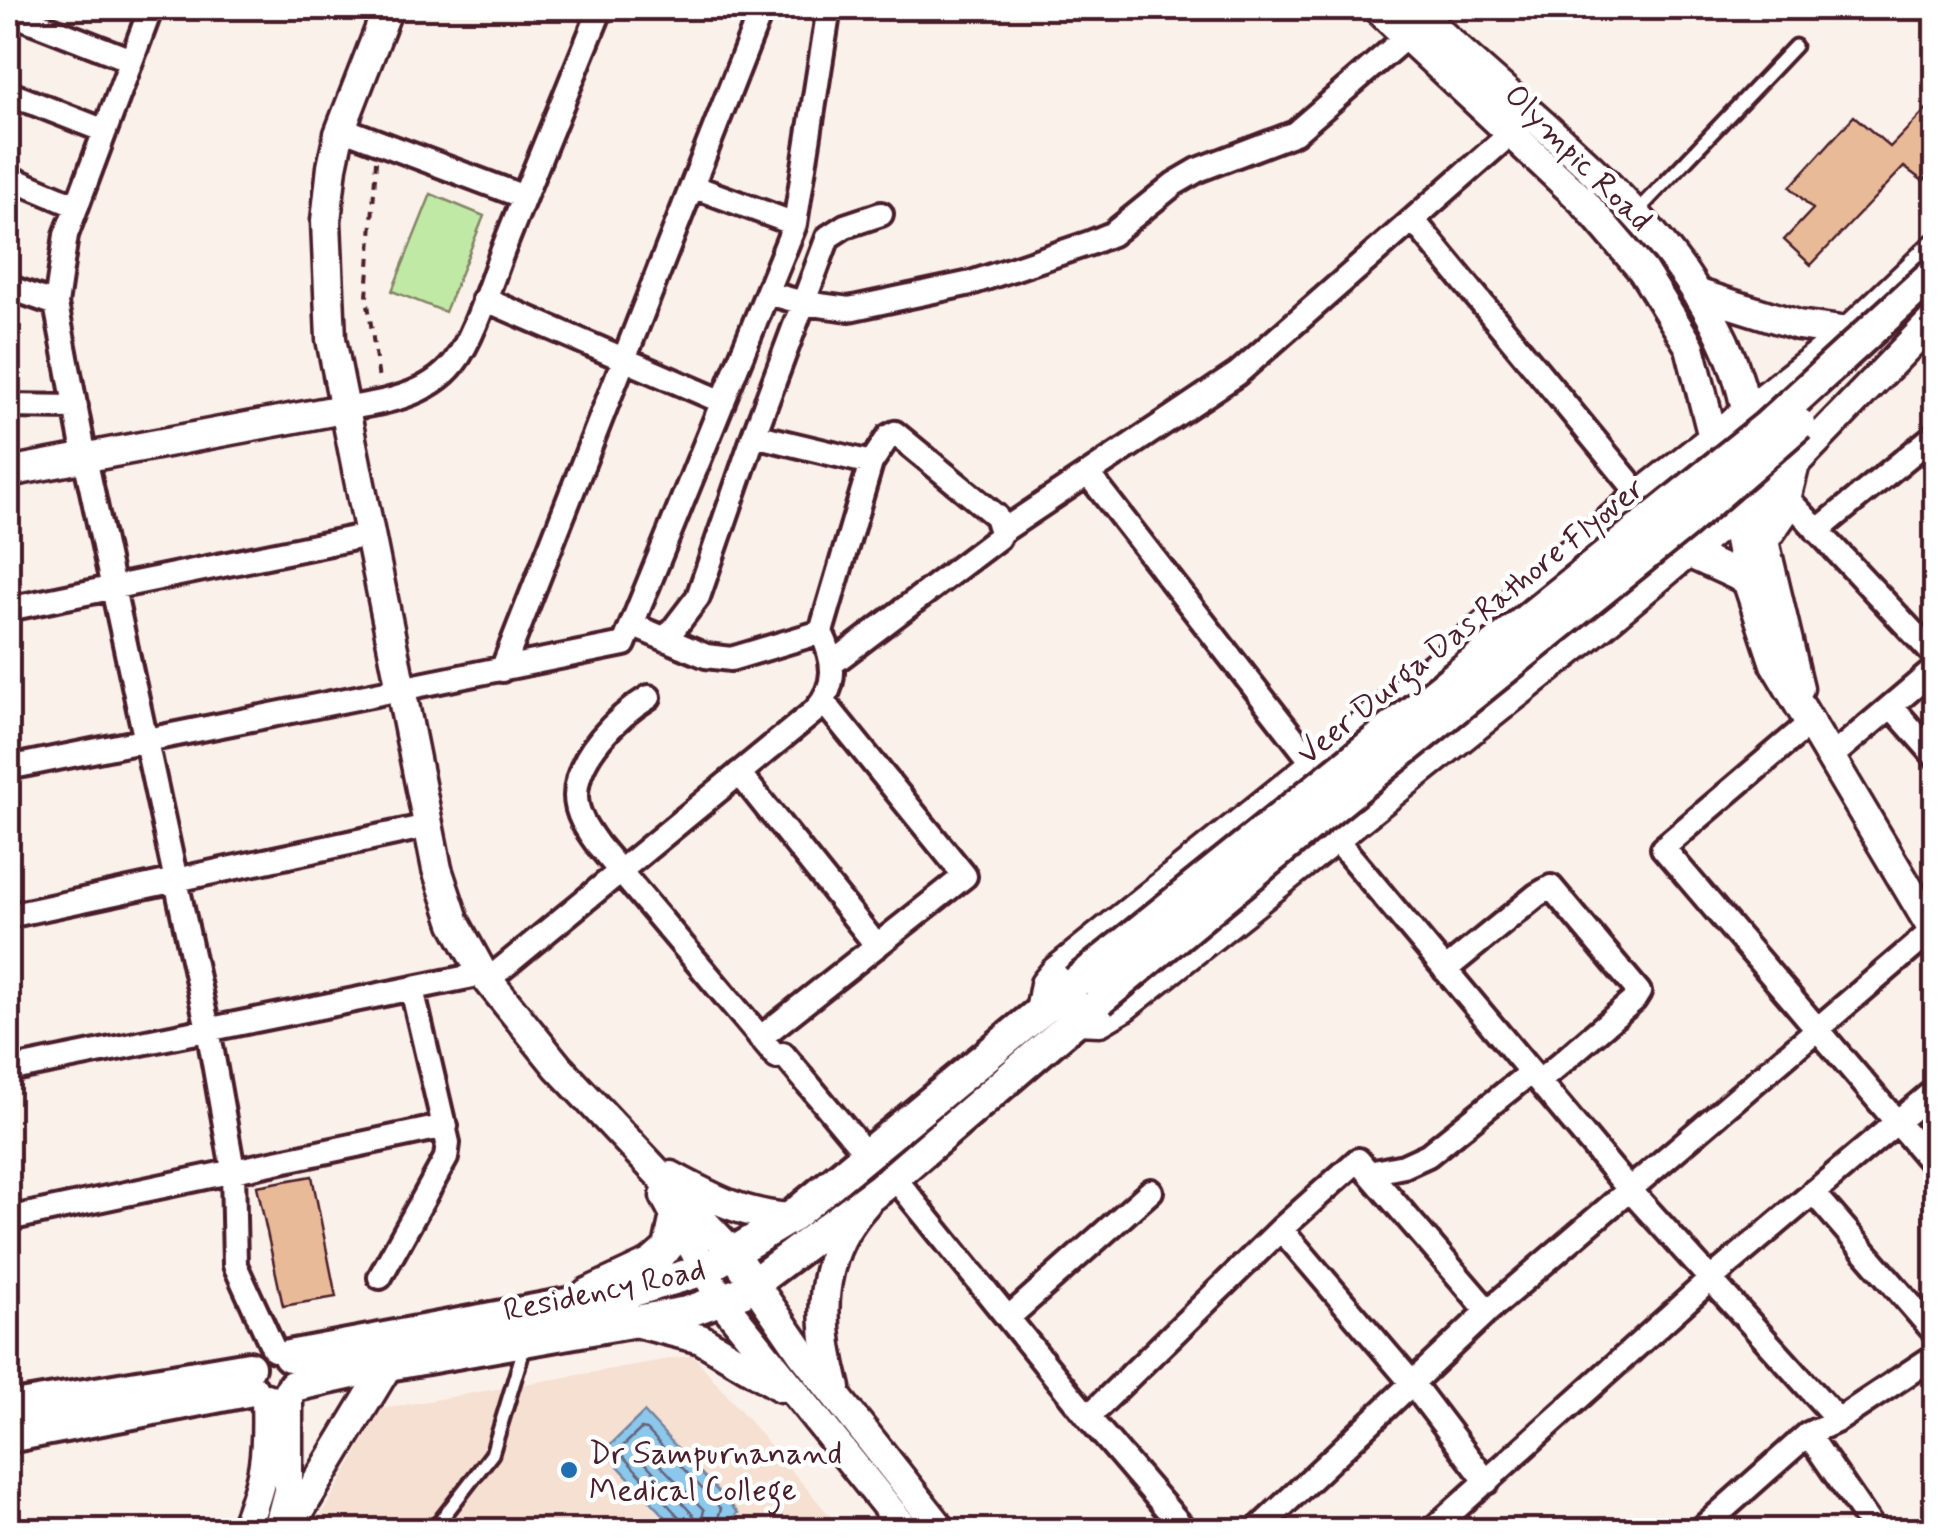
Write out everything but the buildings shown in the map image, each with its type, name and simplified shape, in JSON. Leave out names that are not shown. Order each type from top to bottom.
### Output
[{"type":"main road","name":"Veer Durga Das Rathore Flyover","points":[[1076,1020],[1088,991],[1766,427],[1936,271]]},
{"type":"main road","name":"Veer Durga Das Rathore Flyover","points":[[1040,1012],[1088,991],[1321,816],[1686,524],[1838,389],[1936,295]]},
{"type":"main road","name":"Residency Road","points":[[8,1437],[273,1377],[563,1304],[626,1293],[704,1270],[790,1218],[1040,1012]]},
{"type":"main road","name":"Residency Road","points":[[8,1408],[388,1365],[688,1312],[756,1283],[887,1182],[1076,1020]]},
{"type":"street","points":[[150,8],[66,235],[56,304],[85,458],[208,1029],[233,1170],[236,1265],[273,1377],[290,1448],[288,1491],[277,1530]]},
{"type":"street","points":[[388,8],[341,128],[332,167],[326,221],[331,339],[437,869],[456,924],[486,977],[558,1067],[733,1253],[802,1353],[942,1530]]},
{"type":"street","points":[[8,472],[382,403],[429,384],[454,364],[601,8]]},
{"type":"street","points":[[502,670],[762,8]]},
{"type":"street","points":[[8,768],[624,644],[795,224],[829,8]]},
{"type":"street","name":"Olympic Road","points":[[1377,8],[1582,201],[1643,271],[1690,348],[1713,438],[1746,503]]},
{"type":"street","name":"Olympic Road","points":[[1414,8],[1635,214],[1696,293],[1738,379],[1747,412],[1746,503]]},
{"type":"street","points":[[8,12],[131,60]]},
{"type":"street","points":[[767,292],[835,309],[866,306],[971,283],[1090,243],[1112,234],[1174,184],[1198,170],[1294,132],[1406,37]]},
{"type":"street","points":[[8,93],[104,131]]},
{"type":"street","points":[[341,128],[516,194]]},
{"type":"street","points":[[833,663],[1001,532],[1236,374],[1509,135]]},
{"type":"street","points":[[8,178],[77,206]]},
{"type":"street","points":[[692,186],[795,224]]},
{"type":"street","points":[[666,639],[698,597],[828,237],[845,226],[881,214]]},
{"type":"street","points":[[1414,221],[1640,495]]},
{"type":"street","points":[[1040,1012],[1045,984],[1055,972],[1640,495],[1848,332],[1936,248]]},
{"type":"street","points":[[8,287],[56,304]]},
{"type":"street","points":[[1696,293],[1798,326],[1848,332],[1877,376]]},
{"type":"street","points":[[484,298],[722,402]]},
{"type":"street","points":[[1076,1020],[1100,1021],[1122,1008],[1584,640],[1795,463],[1936,316]]},
{"type":"street","points":[[8,406],[76,407]]},
{"type":"street","points":[[8,1070],[486,977],[739,773],[829,694],[833,663],[821,632],[871,464],[889,436],[896,433],[996,516],[1001,532]]},
{"type":"street","points":[[1817,530],[1936,434]]},
{"type":"street","points":[[754,435],[871,464]]},
{"type":"street","points":[[1764,541],[1788,499],[1795,463]]},
{"type":"street","points":[[1088,474],[1313,763]]},
{"type":"street","points":[[1788,499],[1936,657]]},
{"type":"street","points":[[1746,503],[1764,541],[1807,715]]},
{"type":"street","points":[[1258,1530],[1488,1311],[1628,1188],[1934,933],[1775,664],[1747,580],[1746,503]]},
{"type":"street","points":[[8,609],[368,535]]},
{"type":"street","points":[[1686,552],[1747,580]]},
{"type":"street","points":[[632,625],[706,656],[732,660],[821,632]]},
{"type":"street","points":[[1832,757],[1936,668]]},
{"type":"street","points":[[649,697],[610,729],[593,752],[577,786],[583,822],[777,1058],[783,1054],[868,1156]]},
{"type":"street","points":[[760,1038],[965,876],[823,701]]},
{"type":"street","points":[[1890,706],[1936,757]]},
{"type":"street","points":[[1807,715],[1663,848],[1936,1168]]},
{"type":"street","points":[[739,773],[878,946]]},
{"type":"street","points":[[8,916],[428,826]]},
{"type":"street","points":[[1335,838],[1628,1188],[1838,1420]]},
{"type":"street","points":[[1369,1173],[1404,1166],[1428,1155],[1535,1077],[1640,992],[1552,888],[1536,895],[1445,970]]},
{"type":"street","points":[[380,1276],[446,1158],[446,1126],[412,989]]},
{"type":"street","points":[[1432,1530],[1712,1278],[1936,1089]]},
{"type":"street","points":[[8,1219],[446,1126]]},
{"type":"street","points":[[1088,1417],[1281,1229],[1358,1160],[1488,1311]]},
{"type":"street","points":[[648,1163],[720,1300],[906,1530]]},
{"type":"street","points":[[648,1163],[753,1215],[790,1218]]},
{"type":"street","points":[[840,1400],[826,1352],[823,1291],[857,1213],[887,1182],[1008,1318],[1185,1530]]},
{"type":"street","points":[[1008,1318],[1150,1191]]},
{"type":"street","points":[[1813,1192],[1936,1334]]},
{"type":"street","points":[[563,1304],[651,1263],[668,1248],[675,1215]]},
{"type":"street","points":[[1281,1229],[1412,1383],[1486,1482]]},
{"type":"street","points":[[631,1321],[701,1339],[803,1401]]},
{"type":"street","points":[[1700,1530],[1808,1434],[1838,1420],[1936,1356]]},
{"type":"street","points":[[288,1530],[388,1365]]},
{"type":"street","points":[[244,1530],[263,1482],[273,1377]]},
{"type":"street","points":[[1808,1434],[1874,1530]]},
{"type":"lane","points":[[1635,214],[1795,46]]},
{"type":"lane","points":[[433,1530],[492,1454],[526,1343]]},
{"type":"path","points":[[383,144],[377,157],[368,297],[378,375],[385,388]]},
{"type":"shaded area","name":"Dr Sampurnanand Medical College","points":[[693,1355],[842,1530],[313,1530],[382,1409]]},
{"type":"green space","points":[[431,194],[484,216],[445,312],[392,291]]},
{"type":"water","points":[[644,1412],[738,1513],[720,1530],[678,1530],[604,1451]]},
{"type":"place","name":"Dr Sampurnanand Medical College","points":[[569,1470]]}]
